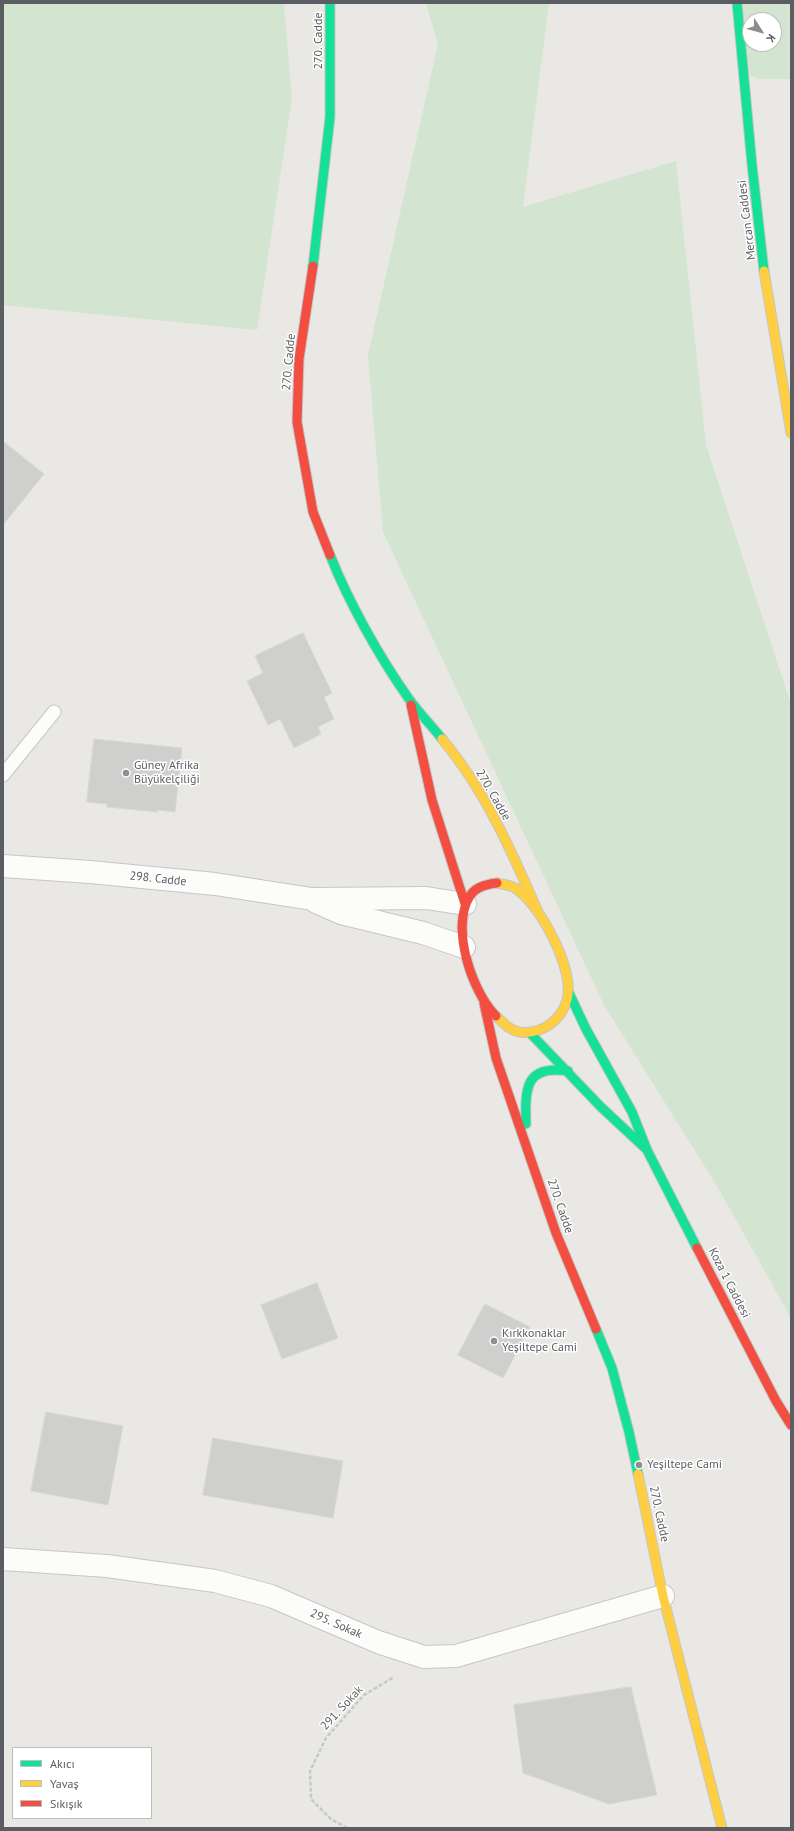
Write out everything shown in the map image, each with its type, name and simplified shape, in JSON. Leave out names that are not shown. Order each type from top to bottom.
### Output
[{"type":"main road","name":"270. Cadde","points":[[330,3],[330,117],[314,260],[299,359],[297,422],[313,512],[338,575],[381,655],[410,700],[454,754],[476,786],[514,856],[561,960],[569,993]]},
{"type":"main road","name":"Mercan Caddesi","points":[[737,3],[742,72],[758,219],[773,325],[791,433]]},
{"type":"main road","name":"270. Cadde","points":[[410,700],[432,800],[465,904],[462,928],[464,947],[474,981],[484,1003],[496,1058],[556,1233],[612,1368],[629,1432],[663,1596],[722,1828]]},
{"type":"main road","name":"270. Cadde","points":[[465,904],[470,896],[478,889],[487,884],[497,883],[515,888],[538,912]]},
{"type":"main road","points":[[569,993],[566,1005],[560,1015],[544,1030],[531,1034],[568,1071],[615,1123],[648,1150]]},
{"type":"main road","name":"Koza 1 Caddesi","points":[[569,993],[586,1029],[632,1112],[648,1150],[776,1401],[791,1425]]},
{"type":"main road","name":"270. Cadde","points":[[484,1003],[503,1026],[522,1034],[531,1034]]},
{"type":"main road","name":"270. Cadde","points":[[527,1145],[525,1096],[527,1086],[538,1072],[546,1069],[555,1068],[568,1071]]},
{"type":"street","name":"298. Cadde","points":[[3,866],[90,872],[215,884],[312,899]]},
{"type":"street","points":[[312,899],[426,898],[465,904]]},
{"type":"street","points":[[312,899],[342,913],[423,933],[464,947]]},
{"type":"street","name":"295. Sokak","points":[[3,1559],[107,1566],[215,1581],[271,1596],[378,1642],[424,1657],[456,1656],[663,1596]]},
{"type":"lane","points":[[3,775],[54,712]]},
{"type":"path","name":"291. Sokak","points":[[347,1828],[331,1819],[311,1799],[310,1771],[326,1738],[364,1695],[424,1657]]},
{"type":"green space","points":[[3,3],[284,3],[292,98],[257,330],[3,305]]},
{"type":"green space","points":[[426,3],[549,3],[523,207],[676,161],[706,445],[791,705],[791,1318],[717,1186],[604,1005],[383,532],[368,355],[438,44]]},
{"type":"green space","points":[[737,3],[791,3],[791,79],[759,79],[742,71]]},
{"type":"building","points":[[3,441],[44,474],[3,525]]},
{"type":"building","points":[[303,633],[332,693],[324,697],[334,719],[318,727],[321,734],[294,748],[280,719],[268,725],[247,681],[263,673],[255,656]]},
{"type":"building","points":[[94,739],[182,748],[175,812],[158,810],[158,812],[107,807],[107,804],[87,802]]},
{"type":"building","points":[[317,1283],[338,1338],[282,1359],[261,1305]]},
{"type":"building","name":"Kırkkonaklar Yeşiltepe Cami","points":[[485,1304],[530,1327],[503,1378],[458,1355]]},
{"type":"building","points":[[46,1412],[123,1426],[108,1505],[31,1491]]},
{"type":"building","points":[[213,1438],[343,1461],[333,1518],[203,1495]]},
{"type":"building","points":[[631,1687],[657,1795],[609,1804],[523,1773],[514,1705]]},
{"type":"traffic: fast","points":[[313,266],[330,117],[330,3]]},
{"type":"traffic: fast","points":[[737,3],[752,165],[764,271]]},
{"type":"traffic: fast","points":[[330,555],[346,592],[387,666],[413,704],[442,739]]},
{"type":"traffic: fast","points":[[569,993],[586,1029],[632,1112],[647,1150],[697,1248]]},
{"type":"traffic: fast","points":[[531,1034],[601,1107],[645,1148]]},
{"type":"traffic: fast","points":[[526,1124],[526,1100],[530,1082],[536,1075],[543,1071],[568,1071]]},
{"type":"traffic: fast","points":[[596,1329],[612,1368],[629,1432],[638,1474]]},
{"type":"traffic: slow","points":[[764,271],[791,433]]},
{"type":"traffic: slow","points":[[442,739],[471,779],[484,800],[508,844],[538,912]]},
{"type":"traffic: slow","points":[[496,1016],[510,1029],[515,1031],[532,1032],[539,1030],[550,1025],[562,1012],[568,994],[568,981],[559,951],[544,921],[525,896],[509,885],[497,883]]},
{"type":"traffic: slow","points":[[638,1474],[663,1596],[722,1828]]},
{"type":"traffic: jam","points":[[313,266],[299,359],[297,422],[313,512],[330,555]]},
{"type":"traffic: jam","points":[[411,705],[432,800],[465,904]]},
{"type":"traffic: jam","points":[[496,1016],[487,1005],[472,976],[466,959],[462,924],[464,909],[472,893],[482,886],[497,883]]},
{"type":"traffic: jam","points":[[484,1003],[496,1058],[556,1233],[596,1329]]},
{"type":"traffic: jam","points":[[697,1248],[776,1401],[791,1425]]},
{"type":"place","name":"Güney Afrika Büyükelçiliği","points":[[126,773]]},
{"type":"place","name":"Kırkkonaklar Yeşiltepe Cami","points":[[494,1341]]},
{"type":"place","name":"Yeşiltepe Cami","points":[[639,1465]]}]
